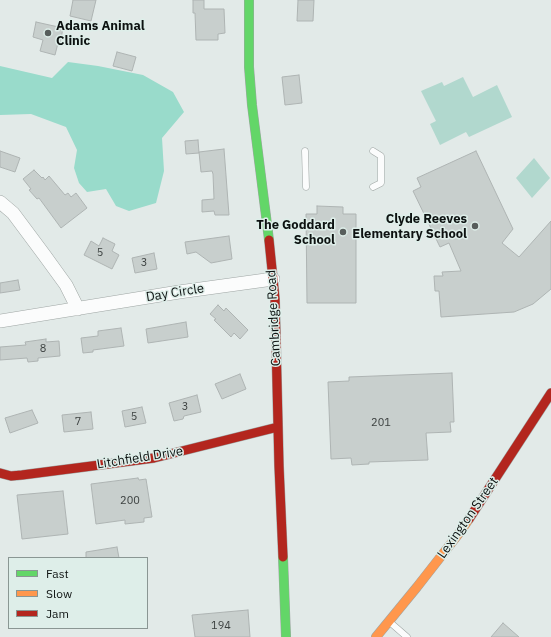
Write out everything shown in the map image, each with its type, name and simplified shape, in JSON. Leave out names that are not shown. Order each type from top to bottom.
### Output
[{"type":"main road","name":"Cambridge Road","points":[[249,0],[249,67],[252,105],[263,184],[273,279],[287,635]]},
{"type":"main road","name":"Lexington Street","points":[[376,637],[418,587],[460,532],[551,393]]},
{"type":"main road","name":"Litchfield Drive","points":[[0,472],[11,476],[22,475],[154,458],[278,427]]},
{"type":"street","points":[[0,202],[13,214],[45,256],[68,290],[78,309]]},
{"type":"street","name":"Day Circle","points":[[0,321],[273,279]]},
{"type":"lane","points":[[305,151],[306,187]]},
{"type":"lane","points":[[373,151],[381,156],[381,183],[373,187]]},
{"type":"lane","points":[[389,622],[408,637]]},
{"type":"green space","points":[[68,62],[143,75],[173,92],[184,112],[162,138],[164,171],[156,203],[129,211],[116,206],[106,189],[87,192],[79,183],[74,168],[77,150],[66,127],[31,114],[0,115],[0,66],[52,78]]},
{"type":"green space","points":[[463,77],[473,97],[497,85],[512,117],[469,137],[466,132],[440,145],[430,124],[436,121],[421,91],[442,82],[444,86]]},
{"type":"green space","points":[[534,158],[550,178],[532,198],[516,178]]},
{"type":"building","points":[[73,0],[96,0],[91,21],[70,16]]},
{"type":"building","points":[[193,0],[204,0],[204,9],[224,9],[225,33],[218,34],[218,40],[196,40]]},
{"type":"building","points":[[298,0],[314,0],[313,21],[297,21]]},
{"type":"building","name":"Adams Animal Clinic","points":[[36,22],[63,28],[60,44],[58,43],[55,55],[40,51],[43,40],[33,37]]},
{"type":"building","points":[[117,52],[136,57],[132,71],[113,66]]},
{"type":"building","points":[[299,75],[302,103],[285,105],[282,77]]},
{"type":"building","points":[[198,140],[199,153],[186,154],[185,141]]},
{"type":"building","points":[[224,149],[229,215],[215,215],[214,211],[202,212],[202,200],[214,199],[213,174],[212,171],[201,172],[199,152]]},
{"type":"building","points":[[0,151],[20,158],[15,172],[0,167]]},
{"type":"building","points":[[476,151],[513,229],[502,243],[519,257],[551,221],[551,289],[533,304],[514,312],[441,317],[439,291],[435,291],[434,276],[443,276],[442,272],[461,271],[449,243],[440,247],[413,191],[421,187],[417,178]]},
{"type":"building","points":[[34,170],[45,180],[49,176],[65,195],[68,193],[71,197],[76,193],[87,208],[61,228],[39,198],[37,199],[29,190],[31,189],[23,179]]},
{"type":"building","points":[[317,206],[343,207],[343,214],[356,214],[356,303],[307,303],[306,214],[317,214]]},
{"type":"building","points":[[229,236],[232,259],[211,263],[196,252],[187,254],[185,242]]},
{"type":"building","points":[[103,238],[115,244],[112,251],[119,255],[112,269],[84,255],[91,241],[99,246]]},
{"type":"building","points":[[154,253],[157,269],[135,273],[132,258]]},
{"type":"building","points":[[18,280],[20,290],[0,293],[0,283]]},
{"type":"building","points":[[218,305],[224,311],[226,308],[248,330],[240,339],[234,333],[231,337],[210,314]]},
{"type":"building","points":[[186,322],[188,337],[148,343],[146,329]]},
{"type":"building","points":[[121,328],[124,346],[93,350],[93,352],[83,353],[81,338],[98,336],[98,331]]},
{"type":"building","points":[[46,339],[46,342],[59,341],[60,356],[38,358],[38,361],[28,362],[27,358],[0,360],[0,347],[26,345],[25,342]]},
{"type":"building","points":[[452,373],[454,422],[450,422],[451,432],[426,433],[428,460],[369,462],[369,464],[352,465],[351,458],[331,459],[328,382],[349,381],[349,377]]},
{"type":"building","points":[[240,374],[246,389],[222,399],[215,384]]},
{"type":"building","points":[[197,395],[201,412],[184,416],[183,419],[174,421],[169,403]]},
{"type":"building","points":[[142,407],[146,423],[125,427],[122,411]]},
{"type":"building","points":[[32,410],[38,423],[10,433],[5,418]]},
{"type":"building","points":[[91,412],[93,429],[64,432],[62,415]]},
{"type":"building","points":[[138,478],[139,480],[146,479],[152,517],[144,518],[144,522],[125,524],[125,520],[96,524],[91,484]]},
{"type":"building","points":[[63,491],[68,534],[22,539],[17,495]]},
{"type":"building","points":[[117,547],[119,557],[86,557],[86,552]]},
{"type":"building","points":[[248,610],[250,637],[195,637],[192,615]]},
{"type":"building","points":[[503,623],[519,637],[491,637]]},
{"type":"traffic: fast","points":[[249,0],[249,67],[252,105],[269,240]]},
{"type":"traffic: fast","points":[[283,557],[286,637]]},
{"type":"traffic: slow","points":[[376,637],[417,587],[469,519]]},
{"type":"traffic: jam","points":[[269,240],[275,299],[283,557]]},
{"type":"traffic: jam","points":[[469,519],[551,393]]},
{"type":"traffic: jam","points":[[0,473],[11,476],[22,475],[154,458],[278,427]]},
{"type":"place","name":"Adams Animal Clinic","points":[[48,33]]},
{"type":"place","name":"Clyde Reeves Elementary School","points":[[475,226]]},
{"type":"place","name":"The Goddard School","points":[[343,232]]}]
